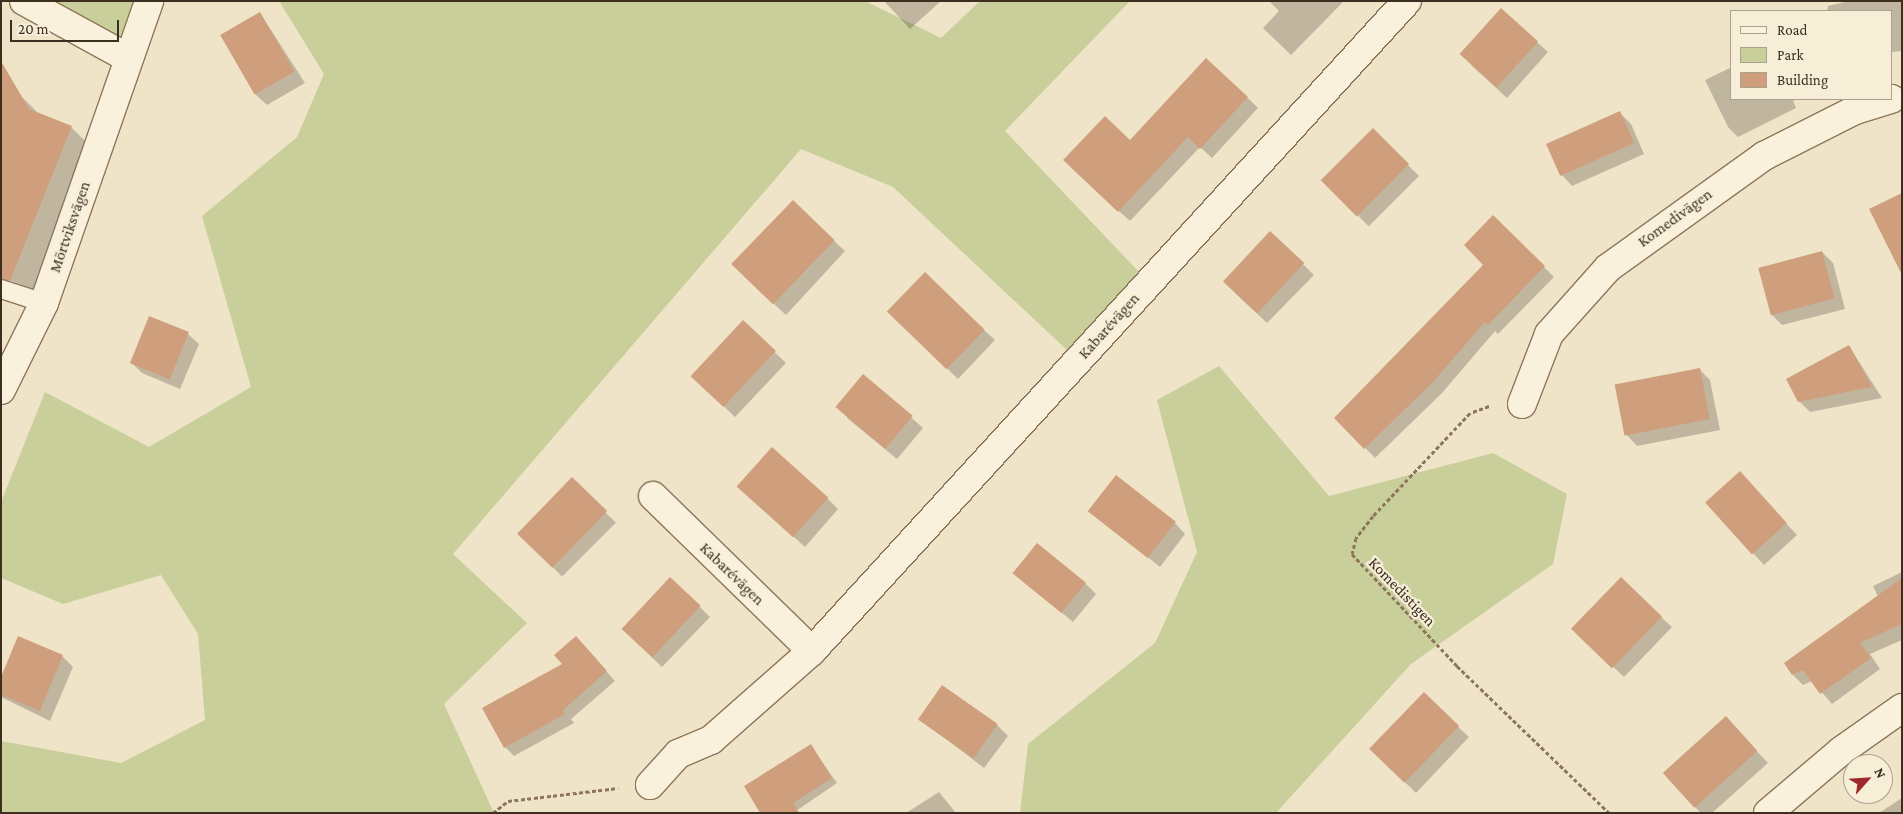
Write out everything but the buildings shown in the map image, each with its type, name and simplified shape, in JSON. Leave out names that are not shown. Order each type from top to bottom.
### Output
[{"type":"street","points":[[24,1],[128,58]]},
{"type":"street","name":"Mörtviksvägen","points":[[1,390],[44,303],[149,1]]},
{"type":"street","name":"Kabarévägen","points":[[650,785],[678,754],[711,740],[812,651],[1407,1]]},
{"type":"street","name":"Komedivägen","points":[[1522,404],[1549,334],[1608,268],[1764,156],[1855,110],[1888,100]]},
{"type":"street","name":"Kabarévägen","points":[[653,496],[812,651]]},
{"type":"street","points":[[1768,813],[1841,751],[1902,708]]},
{"type":"lane","points":[[1,288],[44,303]]},
{"type":"path","name":"Komedistigen","points":[[1522,404],[1481,407],[1470,413],[1373,516],[1356,538],[1352,554],[1457,666],[1609,813]]},
{"type":"path","points":[[494,813],[508,801],[650,785]]},
{"type":"green space","points":[[24,1],[149,1],[128,58]]},
{"type":"green space","points":[[279,1],[865,1],[941,38],[980,1],[1130,1],[1005,131],[1140,273],[1068,351],[893,187],[801,149],[453,554],[527,623],[444,704],[494,813],[1,813],[1,741],[121,763],[205,720],[198,634],[161,575],[63,604],[1,578],[1,502],[45,392],[149,447],[251,387],[202,216],[297,137],[324,74]]},
{"type":"green space","points":[[1219,366],[1329,496],[1493,453],[1567,494],[1553,564],[1411,664],[1276,813],[1020,813],[1028,744],[1155,643],[1197,552],[1157,400]]}]
